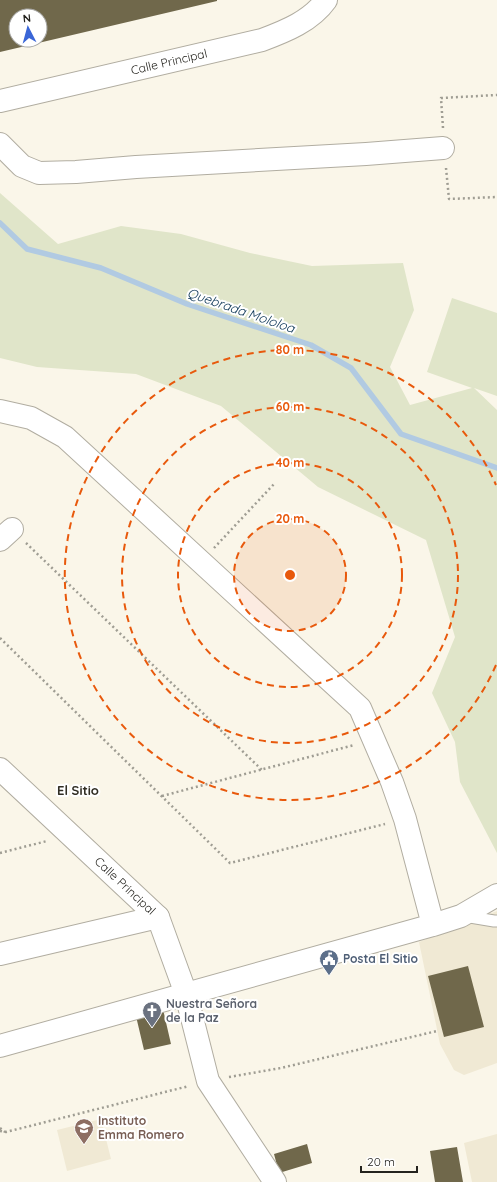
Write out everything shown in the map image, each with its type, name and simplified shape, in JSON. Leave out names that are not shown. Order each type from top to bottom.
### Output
[{"type":"street","name":"Calle Principal","points":[[0,101],[262,40],[304,21],[320,8],[326,0]]},
{"type":"street","points":[[0,144],[22,166],[39,173],[76,172],[443,148]]},
{"type":"street","points":[[0,411],[31,418],[65,437],[360,708],[392,782],[405,819],[433,925]]},
{"type":"street","name":"Calle Principal","points":[[0,769],[158,917],[186,994],[208,1081],[275,1182]]},
{"type":"street","points":[[0,1046],[433,925],[461,916],[497,895]]},
{"type":"street","points":[[0,954],[158,917]]},
{"type":"lane","points":[[461,916],[494,922],[497,921]]},
{"type":"path","points":[[497,96],[442,98],[443,148],[449,200],[497,197]]},
{"type":"path","points":[[201,562],[274,484]]},
{"type":"path","points":[[6,534],[262,770]]},
{"type":"path","points":[[0,638],[230,863],[405,819]]},
{"type":"path","points":[[161,796],[374,740]]},
{"type":"path","points":[[0,853],[71,835]]},
{"type":"path","points":[[0,1128],[6,1132],[0,1131]]},
{"type":"shaded area","points":[[497,911],[497,1063],[464,1075],[454,1070],[440,1044],[419,942]]},
{"type":"shaded area","name":"Instituto Emma Romero","points":[[101,1119],[111,1159],[67,1171],[57,1130]]},
{"type":"shaded area","points":[[497,1134],[497,1182],[472,1182],[464,1143]]},
{"type":"green space","points":[[0,193],[58,244],[121,226],[181,234],[250,253],[312,266],[403,263],[414,310],[390,367],[410,405],[472,388],[427,372],[452,298],[497,313],[497,396],[474,388],[497,410],[497,853],[460,782],[455,742],[432,693],[455,637],[426,540],[318,487],[221,406],[136,374],[37,367],[0,358]]},
{"type":"building","points":[[0,0],[217,0],[48,41],[48,8],[8,8],[8,48],[17,48],[0,52]]},
{"type":"building","points":[[468,966],[484,1027],[444,1037],[428,976]]},
{"type":"building","points":[[162,1005],[171,1044],[144,1050],[135,1012]]},
{"type":"building","points":[[307,1144],[312,1163],[279,1173],[274,1154]]},
{"type":"building","points":[[457,1147],[463,1182],[435,1182],[430,1151]]},
{"type":"waterway","name":"Quebrada Mololoa","points":[[0,223],[27,249],[101,268],[187,304],[311,345],[351,368],[401,434],[497,468]]},
{"type":"place","name":"Posta El Sitio","points":[[329,976]]},
{"type":"place","name":"Nuestra Señora de la Paz","points":[[152,1028]]},
{"type":"place","name":"Instituto Emma Romero","points":[[84,1145]]},
{"type":"district","name":"El Sitio","points":[[78,790]]}]
